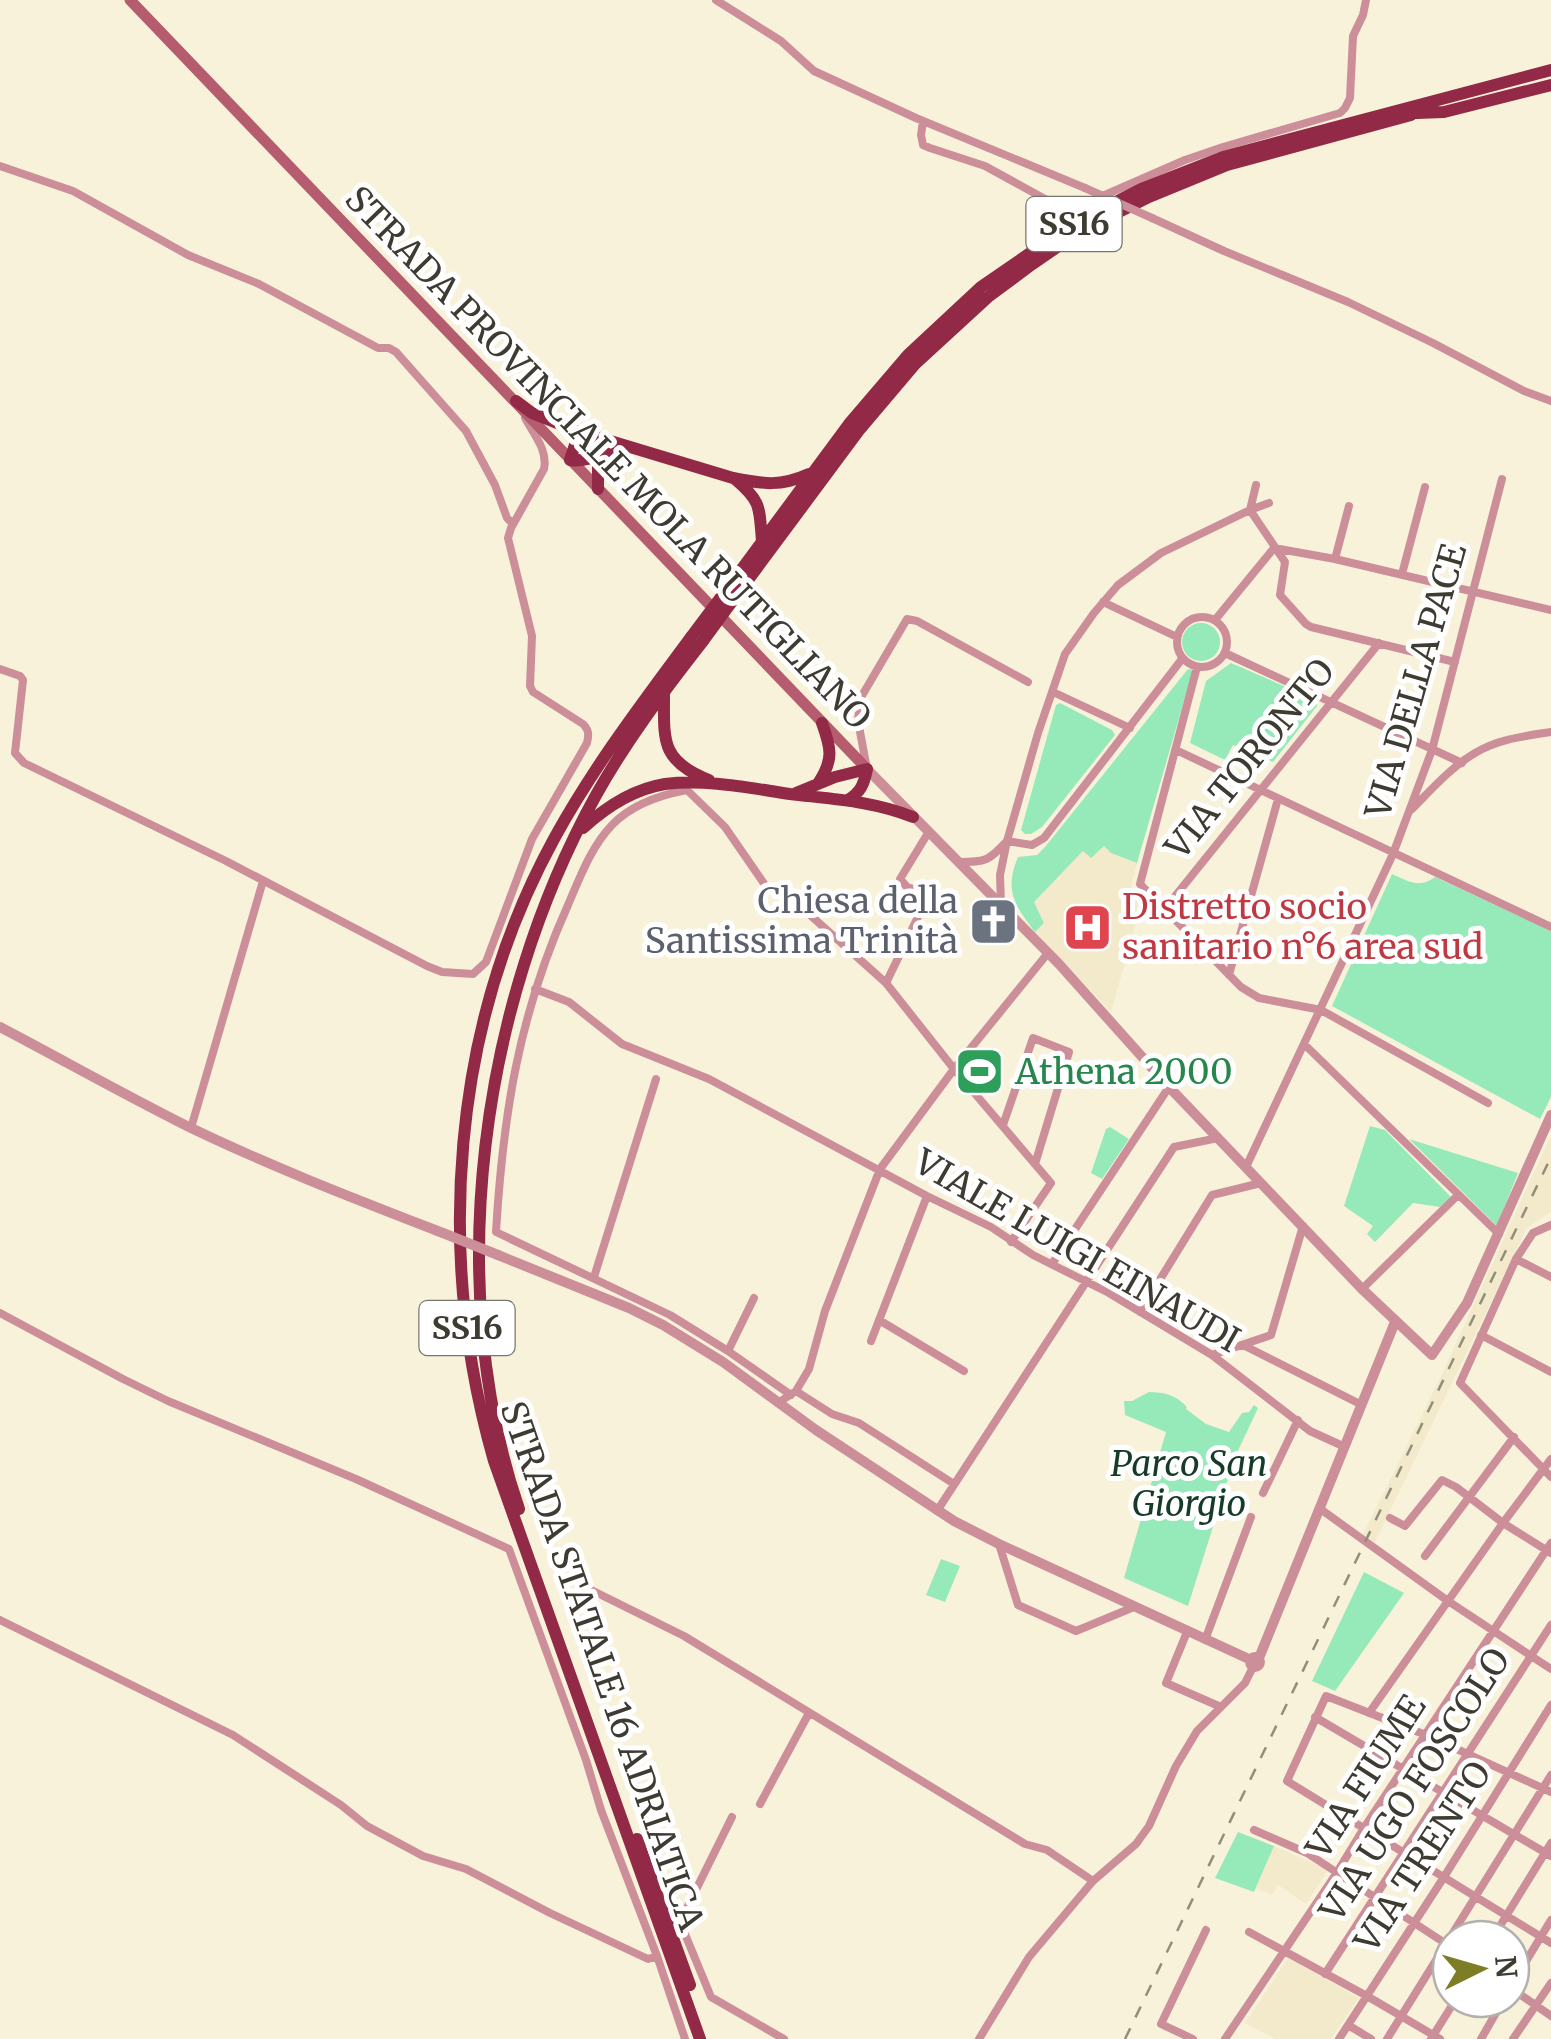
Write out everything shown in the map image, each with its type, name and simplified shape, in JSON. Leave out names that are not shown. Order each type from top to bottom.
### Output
[{"type":"highway","name":"STRADA STATALE 16 ADRIATICA","points":[[735,589],[762,541],[812,472],[908,355],[982,287],[1071,225],[1141,189],[1224,156],[1551,70]]},
{"type":"highway","name":"STRADA STATALE 16 ADRIATICA","points":[[700,2039],[494,1461],[482,1419],[466,1325],[459,1242],[464,1130],[488,1005],[524,904],[553,840],[610,747],[860,428],[915,364],[988,297],[1080,232],[1227,165],[1551,78]]},
{"type":"highway","points":[[1417,114],[1444,112],[1551,86]]},
{"type":"highway","points":[[516,401],[553,422],[733,478],[784,483],[812,472]]},
{"type":"highway","points":[[598,436],[575,445],[570,460],[580,462],[627,445]]},
{"type":"highway","points":[[598,489],[598,467],[604,453]]},
{"type":"highway","points":[[733,478],[756,499],[762,541]]},
{"type":"highway","name":"STRADA STATALE 16 ADRIATICA","points":[[697,639],[618,758],[561,866],[534,938],[497,1078],[478,1224],[482,1327],[496,1420],[515,1498],[709,2039]]},
{"type":"highway","points":[[664,691],[664,732],[672,756],[686,770],[716,783]]},
{"type":"highway","points":[[818,783],[828,768],[830,756],[822,723]]},
{"type":"highway","points":[[794,794],[867,769],[864,784],[848,800]]},
{"type":"highway","points":[[578,832],[629,795],[666,784],[716,783],[848,800],[888,807],[912,817]]},
{"type":"main road","name":"STRADA PROVINCIALE MOLA RUTIGLIANO","points":[[130,0],[867,769]]},
{"type":"street","points":[[716,0],[780,41],[814,70],[1224,252],[1348,302],[1551,401]]},
{"type":"street","points":[[923,120],[923,144],[930,148],[985,166],[1066,207],[1092,202],[1184,160],[1340,112],[1350,98],[1353,36],[1366,0]]},
{"type":"street","points":[[0,166],[73,192],[188,255],[259,284],[378,348],[396,352],[466,431],[513,524]]},
{"type":"street","points":[[0,668],[23,680],[15,753],[24,764],[168,832],[428,966],[442,972],[473,974],[486,962],[532,840],[588,736],[583,724],[533,692],[530,686],[532,636],[508,538],[546,460],[516,401]]},
{"type":"street","name":"VIA DELLA PACE","points":[[1246,1167],[1393,854],[1432,750],[1502,479]]},
{"type":"street","points":[[1256,485],[1250,510],[1286,562],[1280,595],[1306,624],[1456,662]]},
{"type":"street","points":[[1402,574],[1425,487]]},
{"type":"street","points":[[1001,906],[1000,875],[1007,841],[1066,654],[1118,585],[1161,553],[1269,503]]},
{"type":"street","points":[[1335,559],[1349,506]]},
{"type":"street","points":[[1274,548],[1551,610]]},
{"type":"street","points":[[1215,620],[1274,548]]},
{"type":"street","points":[[1103,602],[1177,638]]},
{"type":"street","points":[[867,769],[858,721],[860,700],[907,619],[1028,682]]},
{"type":"street","points":[[1192,619],[1215,620],[1225,631],[1225,652],[1214,665],[1197,668],[1182,659],[1177,638],[1185,623],[1192,619]]},
{"type":"street","name":"VIA TORONTO","points":[[1164,910],[1379,644]]},
{"type":"street","points":[[1225,652],[1462,763]]},
{"type":"street","points":[[1007,841],[1032,845],[1044,838],[1182,659]]},
{"type":"street","points":[[1197,668],[1140,884],[1241,987],[1259,998],[1321,1010],[1488,1103]]},
{"type":"street","points":[[1053,692],[1130,728]]},
{"type":"street","points":[[1407,814],[1476,752],[1515,737],[1551,732]]},
{"type":"street","points":[[1176,750],[1551,927]]},
{"type":"street","name":"STRADA PROVINCIALE MOLA RUTIGLIANO","points":[[867,769],[1048,953],[1169,1087],[1362,1289],[1432,1355],[1467,1303],[1499,1234]]},
{"type":"street","points":[[954,1484],[859,1423],[832,1414],[756,1373],[670,1315],[496,1232],[508,1104],[534,989],[596,843],[615,822],[639,805],[664,794],[687,790],[725,828],[765,885],[809,914],[886,983],[1051,1183],[1011,1242]]},
{"type":"street","points":[[1229,975],[1278,799]]},
{"type":"street","points":[[886,983],[929,894],[907,888],[900,879],[928,833]]},
{"type":"street","points":[[958,862],[990,858],[1007,841]]},
{"type":"street","points":[[191,1128],[264,881]]},
{"type":"street","points":[[778,1403],[794,1393],[809,1369],[825,1310],[880,1169],[1048,953]]},
{"type":"street","name":"VIALE LUIGI EINAUDI","points":[[534,989],[568,1002],[622,1044],[708,1079],[1087,1281],[1212,1355],[1310,1432],[1346,1446]]},
{"type":"street","points":[[0,1027],[191,1128],[314,1184],[444,1233],[663,1325],[723,1362],[936,1511],[1254,1662]]},
{"type":"street","points":[[1002,1126],[1033,1038],[1069,1052],[1035,1164]]},
{"type":"street","points":[[1304,1044],[1499,1234],[1551,1115]]},
{"type":"street","points":[[594,1277],[656,1080]]},
{"type":"street","points":[[1052,1264],[1169,1087]]},
{"type":"street","points":[[936,1511],[1174,1148],[1218,1138]]},
{"type":"street","points":[[1140,1312],[1212,1195],[1261,1183]]},
{"type":"street","points":[[870,1341],[927,1196]]},
{"type":"street","points":[[1362,1289],[1458,1196]]},
{"type":"street","points":[[1548,1473],[1460,1383],[1516,1259],[1533,1233],[1551,1225]]},
{"type":"street","points":[[1212,1355],[1271,1335],[1303,1226]]},
{"type":"street","points":[[1516,1259],[1551,1277]]},
{"type":"street","points":[[728,1351],[754,1298]]},
{"type":"street","points":[[0,1313],[153,1394],[510,1549],[685,2039]]},
{"type":"street","points":[[879,1320],[964,1371]]},
{"type":"street","points":[[979,2039],[1029,1956],[1093,1881],[1126,1854],[1150,1826],[1176,1766],[1197,1731],[1245,1683],[1395,1322]]},
{"type":"street","points":[[1481,1335],[1551,1372]]},
{"type":"street","points":[[1243,1345],[1362,1405]]},
{"type":"street","points":[[816,1430],[832,1414]]},
{"type":"street","points":[[1263,1493],[1298,1420]]},
{"type":"street","points":[[1425,1556],[1514,1437]]},
{"type":"street","points":[[1369,1713],[1503,1522],[1548,1473],[1551,1459]]},
{"type":"street","points":[[1390,1518],[1405,1526],[1442,1480],[1549,1549]]},
{"type":"street","points":[[1319,1508],[1551,1669]]},
{"type":"street","points":[[1205,1640],[1252,1517]]},
{"type":"street","points":[[999,1544],[1018,1605],[1076,1631],[1134,1607]]},
{"type":"street","name":"VIA FIUME","points":[[1225,2039],[1549,1549]]},
{"type":"street","points":[[568,1579],[684,1636],[1024,1844],[1047,1850],[1093,1881]]},
{"type":"street","points":[[0,1620],[233,1735],[368,1826],[423,1856],[466,1869],[648,1959],[658,1956]]},
{"type":"street","name":"VIA UGO FOSCOLO","points":[[1325,1974],[1551,1625]]},
{"type":"street","points":[[1187,1632],[1166,1683],[1221,1707]]},
{"type":"street","points":[[1547,1790],[1426,1735],[1326,1696],[1287,1782],[1551,1943]]},
{"type":"street","name":"VIA TRENTO","points":[[1340,2039],[1551,1704]]},
{"type":"street","points":[[760,1804],[809,1713]]},
{"type":"street","points":[[1315,1717],[1548,1854]]},
{"type":"street","points":[[1463,1919],[1514,1834],[1547,1790],[1551,1775]]},
{"type":"street","points":[[732,1817],[680,1922],[711,1997],[784,2039]]},
{"type":"street","points":[[1254,1830],[1307,1853],[1431,1935]]},
{"type":"street","points":[[1504,1919],[1548,1854],[1551,1843]]},
{"type":"street","points":[[1531,1954],[1551,1920]]},
{"type":"street","points":[[1192,2039],[1161,2024],[1206,1930]]},
{"type":"street","points":[[1248,1932],[1367,1996],[1435,2038]]},
{"type":"street","points":[[1387,2039],[1431,1972]]},
{"type":"street","points":[[1513,2039],[1551,1983]]},
{"type":"street","points":[[1531,2002],[1551,2016]]},
{"type":"street","points":[[1348,2025],[1371,2039]]},
{"type":"shaded area","name":"Distretto socio sanitario n°6 area sud","points":[[1104,846],[1111,853],[1137,863],[1131,887],[1143,899],[1111,1012],[1035,932],[1044,923],[1034,902],[1083,851]]},
{"type":"shaded area","points":[[1551,1135],[1551,1212],[1527,1228],[1375,1542],[1363,1535],[1443,1372]]},
{"type":"shaded area","points":[[1274,1846],[1328,1870],[1306,1904],[1278,1885],[1272,1895],[1256,1888]]},
{"type":"shaded area","points":[[1288,1958],[1359,1998],[1331,2039],[1275,2039],[1245,2023]]},
{"type":"green space","points":[[1201,623],[1215,628],[1220,642],[1215,656],[1201,661],[1187,656],[1182,642],[1187,628]]},
{"type":"green space","points":[[1231,663],[1316,700],[1317,706],[1273,762],[1233,745],[1225,760],[1190,743],[1206,681]]},
{"type":"green space","points":[[1188,669],[1193,670],[1137,863],[1111,853],[1104,846],[1091,858],[1083,851],[1034,902],[1044,923],[1035,932],[1013,897],[1012,879],[1018,857],[1037,855],[1045,847]]},
{"type":"green space","points":[[1060,703],[1115,735],[1042,827],[1025,834],[1021,830],[1056,705]]},
{"type":"green space","points":[[1392,874],[1419,883],[1435,877],[1551,931],[1551,1097],[1540,1119],[1332,1006]]},
{"type":"green space","points":[[1370,1126],[1385,1130],[1451,1197],[1440,1207],[1413,1203],[1375,1242],[1367,1234],[1373,1226],[1344,1206]]},
{"type":"green space","points":[[1110,1127],[1129,1139],[1102,1179],[1091,1173]]},
{"type":"green space","points":[[1409,1139],[1518,1173],[1497,1226]]},
{"type":"green space","name":"Parco San Giorgio","points":[[1149,1392],[1174,1397],[1206,1424],[1229,1432],[1242,1413],[1249,1412],[1254,1405],[1258,1408],[1235,1457],[1188,1606],[1124,1578],[1166,1432],[1125,1415],[1124,1401]]},
{"type":"green space","points":[[941,1559],[960,1566],[945,1602],[926,1595]]},
{"type":"green space","points":[[1364,1572],[1404,1593],[1335,1691],[1312,1681]]},
{"type":"green space","points":[[1238,1832],[1274,1846],[1254,1892],[1215,1878]]},
{"type":"railway","points":[[1125,2039],[1551,1157]]},
{"type":"place","name":"Chiesa della Santissima Trinità","points":[[993,921]]},
{"type":"place","name":"Distretto socio sanitario n°6 area sud","points":[[1087,927]]},
{"type":"place","name":"Athena 2000","points":[[980,1072]]}]
